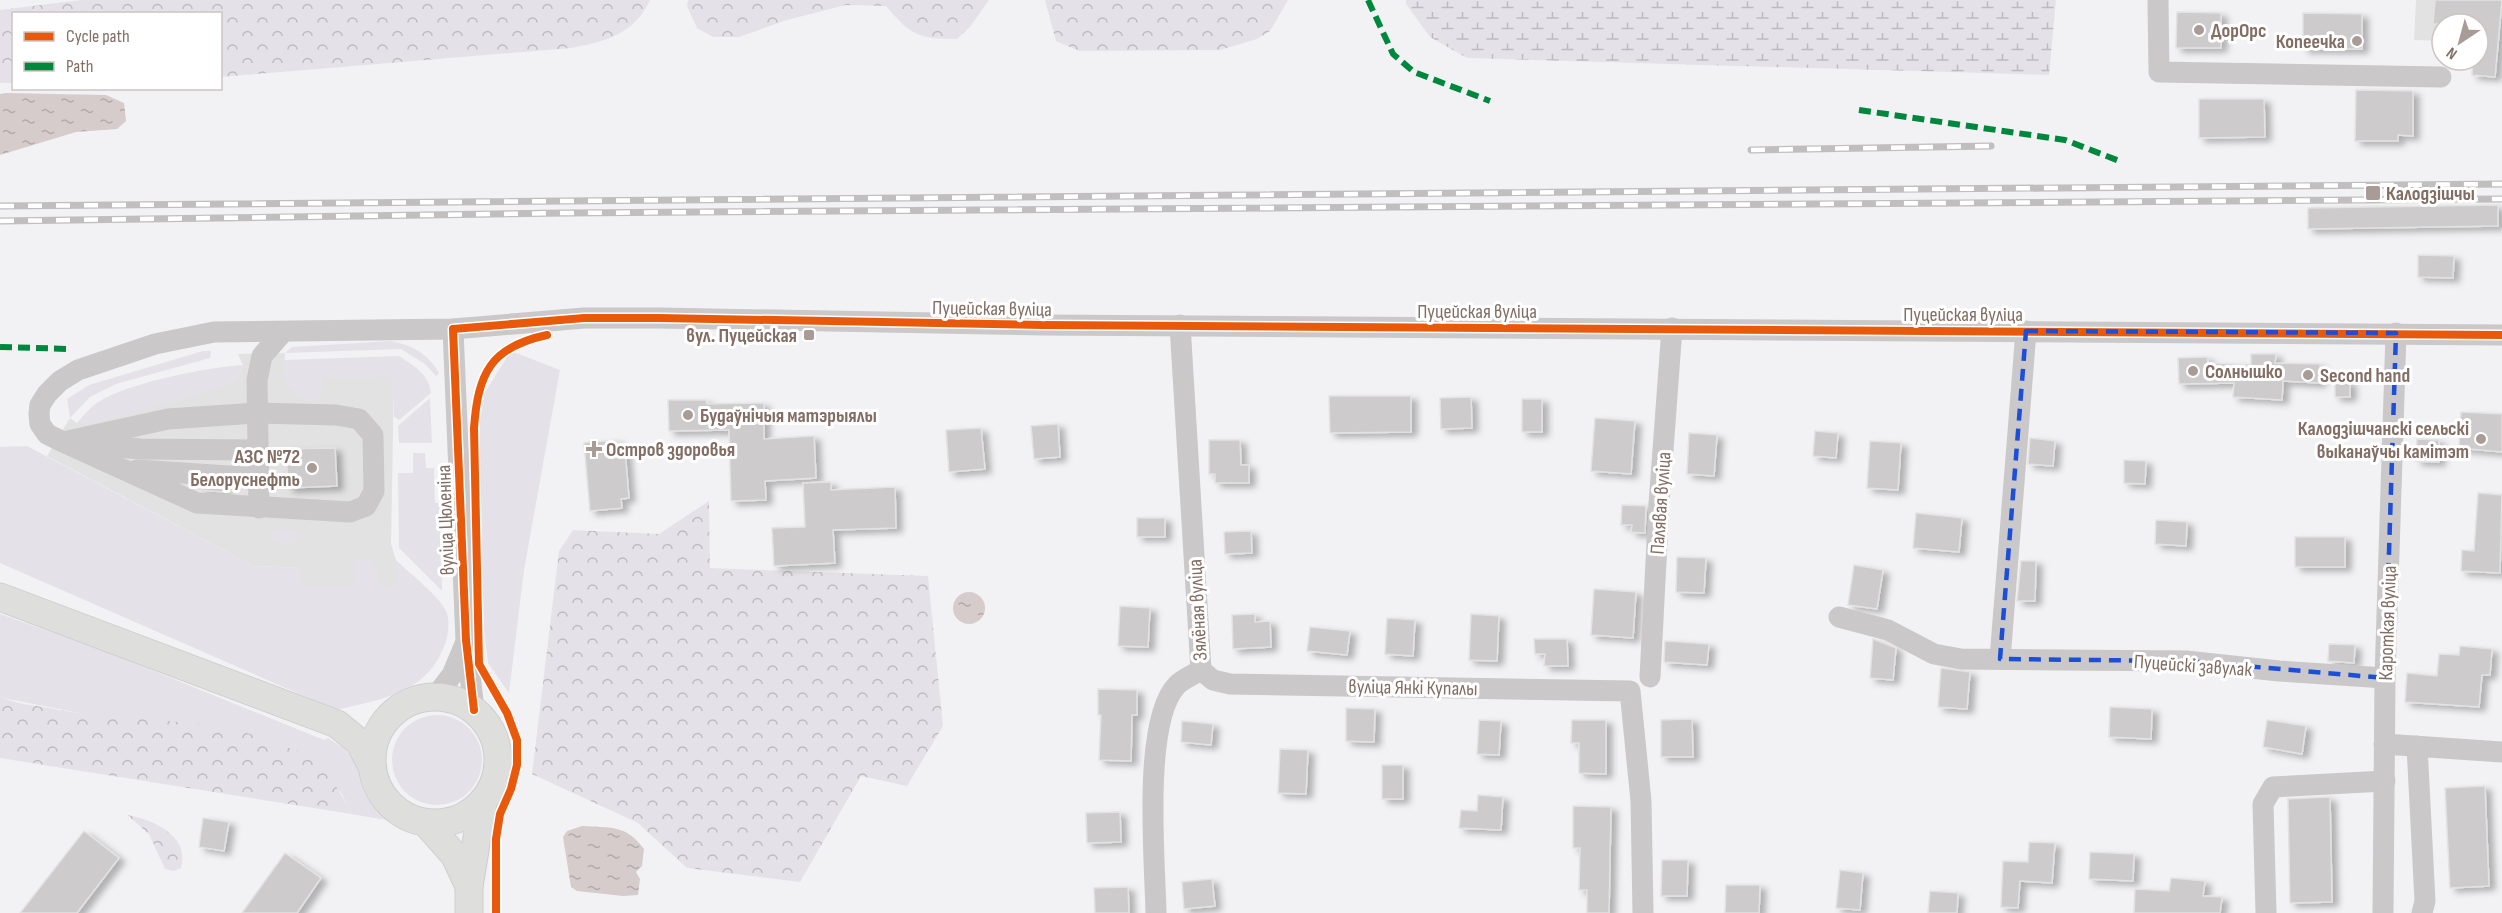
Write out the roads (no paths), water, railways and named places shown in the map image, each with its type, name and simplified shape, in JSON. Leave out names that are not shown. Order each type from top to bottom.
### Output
[{"type":"main road","points":[[0,597],[337,724],[359,742],[372,766],[378,787],[390,804],[406,816],[426,823],[447,822],[467,815],[483,802],[494,784],[499,764],[497,744],[488,725],[474,710],[455,700],[435,697],[413,700],[394,712],[367,720],[337,724]]},
{"type":"main road","points":[[372,766],[377,736],[381,727],[394,712]]},
{"type":"main road","points":[[469,913],[469,886],[483,802]]},
{"type":"main road","points":[[426,823],[455,856],[469,886]]},
{"type":"street","points":[[2158,0],[2159,72],[2441,77]]},
{"type":"street","name":"Пуцейская вуліца","points":[[453,329],[584,318],[660,318],[843,322],[2502,335]]},
{"type":"street","name":"Зялёная вуліца","points":[[1156,913],[1154,764],[1158,737],[1169,695],[1178,683],[1201,670],[1180,325]]},
{"type":"street","name":"Палявая вуліца","points":[[1650,677],[1659,504],[1672,328]]},
{"type":"street","points":[[63,442],[168,419],[257,413],[336,415],[359,419],[374,435],[374,491],[366,506],[350,512],[197,503],[63,442],[47,434],[40,424],[40,405],[47,394],[78,370],[155,344],[214,332],[453,329]]},
{"type":"street","name":"вуліца Цюленіна","points":[[453,329],[466,640],[474,710]]},
{"type":"street","points":[[2000,659],[2026,331]]},
{"type":"street","points":[[259,508],[257,380],[261,356],[283,332]]},
{"type":"street","name":"Кароткая вуліца","points":[[2383,913],[2385,678],[2396,333]]},
{"type":"street","points":[[63,442],[141,449],[258,450]]},
{"type":"street","points":[[122,468],[258,478]]},
{"type":"street","name":"Пуцейскі завулак","points":[[1839,617],[1888,630],[1934,654],[1961,659],[2186,661],[2279,671],[2385,678]]},
{"type":"street","name":"вуліца Цюленіна","points":[[435,697],[452,675],[466,640]]},
{"type":"street","name":"вуліца Янкі Купалы","points":[[1201,670],[1213,680],[1230,684],[1630,691],[1641,801],[1643,913]]},
{"type":"street","points":[[2384,744],[2502,752]]},
{"type":"street","points":[[2417,746],[2425,901],[2422,913]]},
{"type":"street","points":[[2266,913],[2263,804],[2273,787],[2385,781]]},
{"type":"water","points":[[0,94],[106,95],[124,103],[126,121],[117,129],[76,132],[0,155]]},
{"type":"water","points":[[969,592],[980,597],[985,608],[980,619],[969,624],[958,619],[953,608],[958,597]]},
{"type":"water","points":[[582,826],[624,831],[644,849],[642,866],[636,872],[640,879],[638,895],[623,896],[577,891],[571,887],[563,837],[567,831]]},
{"type":"railway","points":[[1751,150],[1991,146]]},
{"type":"railway","points":[[0,206],[2502,184]]},
{"type":"railway","points":[[0,221],[567,213],[2502,199]]},
{"type":"place","name":"ДорОрс","points":[[2199,30]]},
{"type":"place","name":"Копеечка","points":[[2357,41]]},
{"type":"place","name":"Калодзішчы","points":[[2373,193]]},
{"type":"place","name":"вул. Пуцейская","points":[[809,335]]},
{"type":"place","name":"Солнышко","points":[[2193,371]]},
{"type":"place","name":"Second hand","points":[[2308,375]]},
{"type":"place","name":"Будаўнічыя матэрыялы","points":[[688,415]]},
{"type":"place","name":"Калодзішчанскі сельскі выканаўчы камітэт","points":[[2481,439]]},
{"type":"place","name":"Остров здоровья","points":[[594,449]]},
{"type":"place","name":"АЗС №72 Белоруснефть","points":[[312,468]]}]
